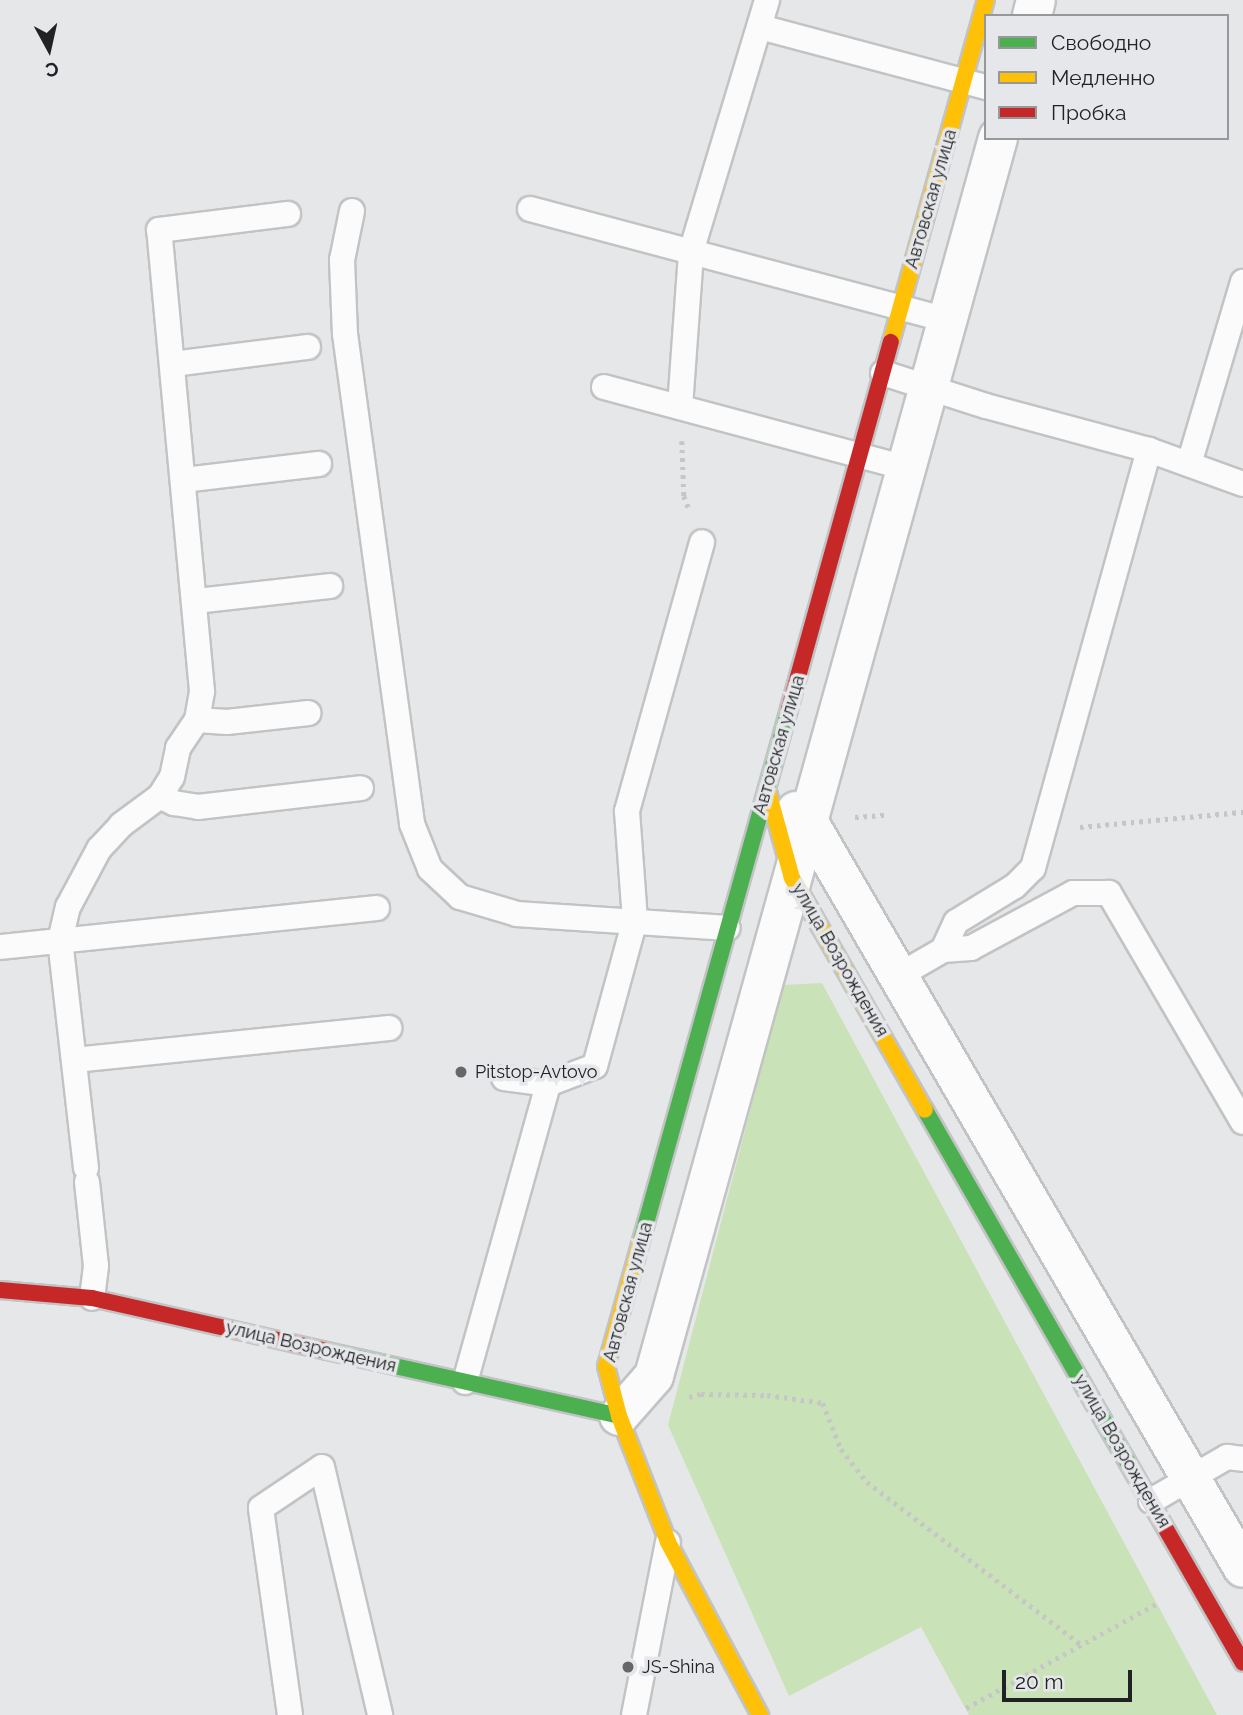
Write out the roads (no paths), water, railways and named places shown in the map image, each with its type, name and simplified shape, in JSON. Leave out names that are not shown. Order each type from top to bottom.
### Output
[{"type":"street","name":"Автовская улица","points":[[760,1715],[668,1542],[619,1416],[606,1366],[901,306],[975,84],[984,15]]},
{"type":"street","points":[[619,1416],[654,1376],[997,140]]},
{"type":"street","points":[[767,788],[808,821],[1243,1568]]},
{"type":"street","name":"улица Возрождения","points":[[767,788],[792,878],[1243,1663]]},
{"type":"street","name":"улица Возрождения","points":[[0,1290],[92,1298],[619,1416]]},
{"type":"lane","points":[[680,407],[691,252],[767,0]]},
{"type":"lane","points":[[760,27],[975,84]]},
{"type":"lane","points":[[530,209],[947,320]]},
{"type":"lane","points":[[352,211],[342,260],[345,334],[412,824],[430,869],[460,897],[517,914],[728,928]]},
{"type":"lane","points":[[92,1298],[96,1266],[60,941],[68,907],[99,849],[121,825],[160,796],[172,778],[178,748],[197,720],[202,691],[196,601],[159,230],[288,214]]},
{"type":"lane","points":[[1189,464],[1243,282]]},
{"type":"lane","points":[[173,364],[308,347]]},
{"type":"lane","points":[[883,373],[1149,450],[1243,484]]},
{"type":"lane","points":[[604,387],[906,468]]},
{"type":"lane","points":[[943,950],[957,922],[1015,886],[1033,868],[1149,450]]},
{"type":"lane","points":[[184,481],[319,464]]},
{"type":"lane","points":[[504,1077],[548,1084],[595,1066],[635,920],[626,811],[702,542]]},
{"type":"lane","points":[[196,601],[330,586]]},
{"type":"lane","points":[[197,720],[227,722],[309,713]]},
{"type":"lane","points":[[160,796],[174,803],[198,807],[361,788]]},
{"type":"lane","points":[[898,976],[943,950],[971,948],[1073,893],[1109,893],[1243,1122]]},
{"type":"lane","points":[[0,947],[377,908]]},
{"type":"lane","points":[[74,1060],[389,1028]]},
{"type":"lane","points":[[465,1382],[548,1084]]},
{"type":"lane","points":[[1150,1502],[1238,1453]]},
{"type":"lane","points":[[290,1715],[261,1508],[322,1467],[380,1715]]},
{"type":"lane","points":[[634,1715],[668,1542]]},
{"type":"place","name":"Pitstop-Avtovo","points":[[461,1072]]},
{"type":"place","name":"JS-Shina","points":[[628,1667]]}]
